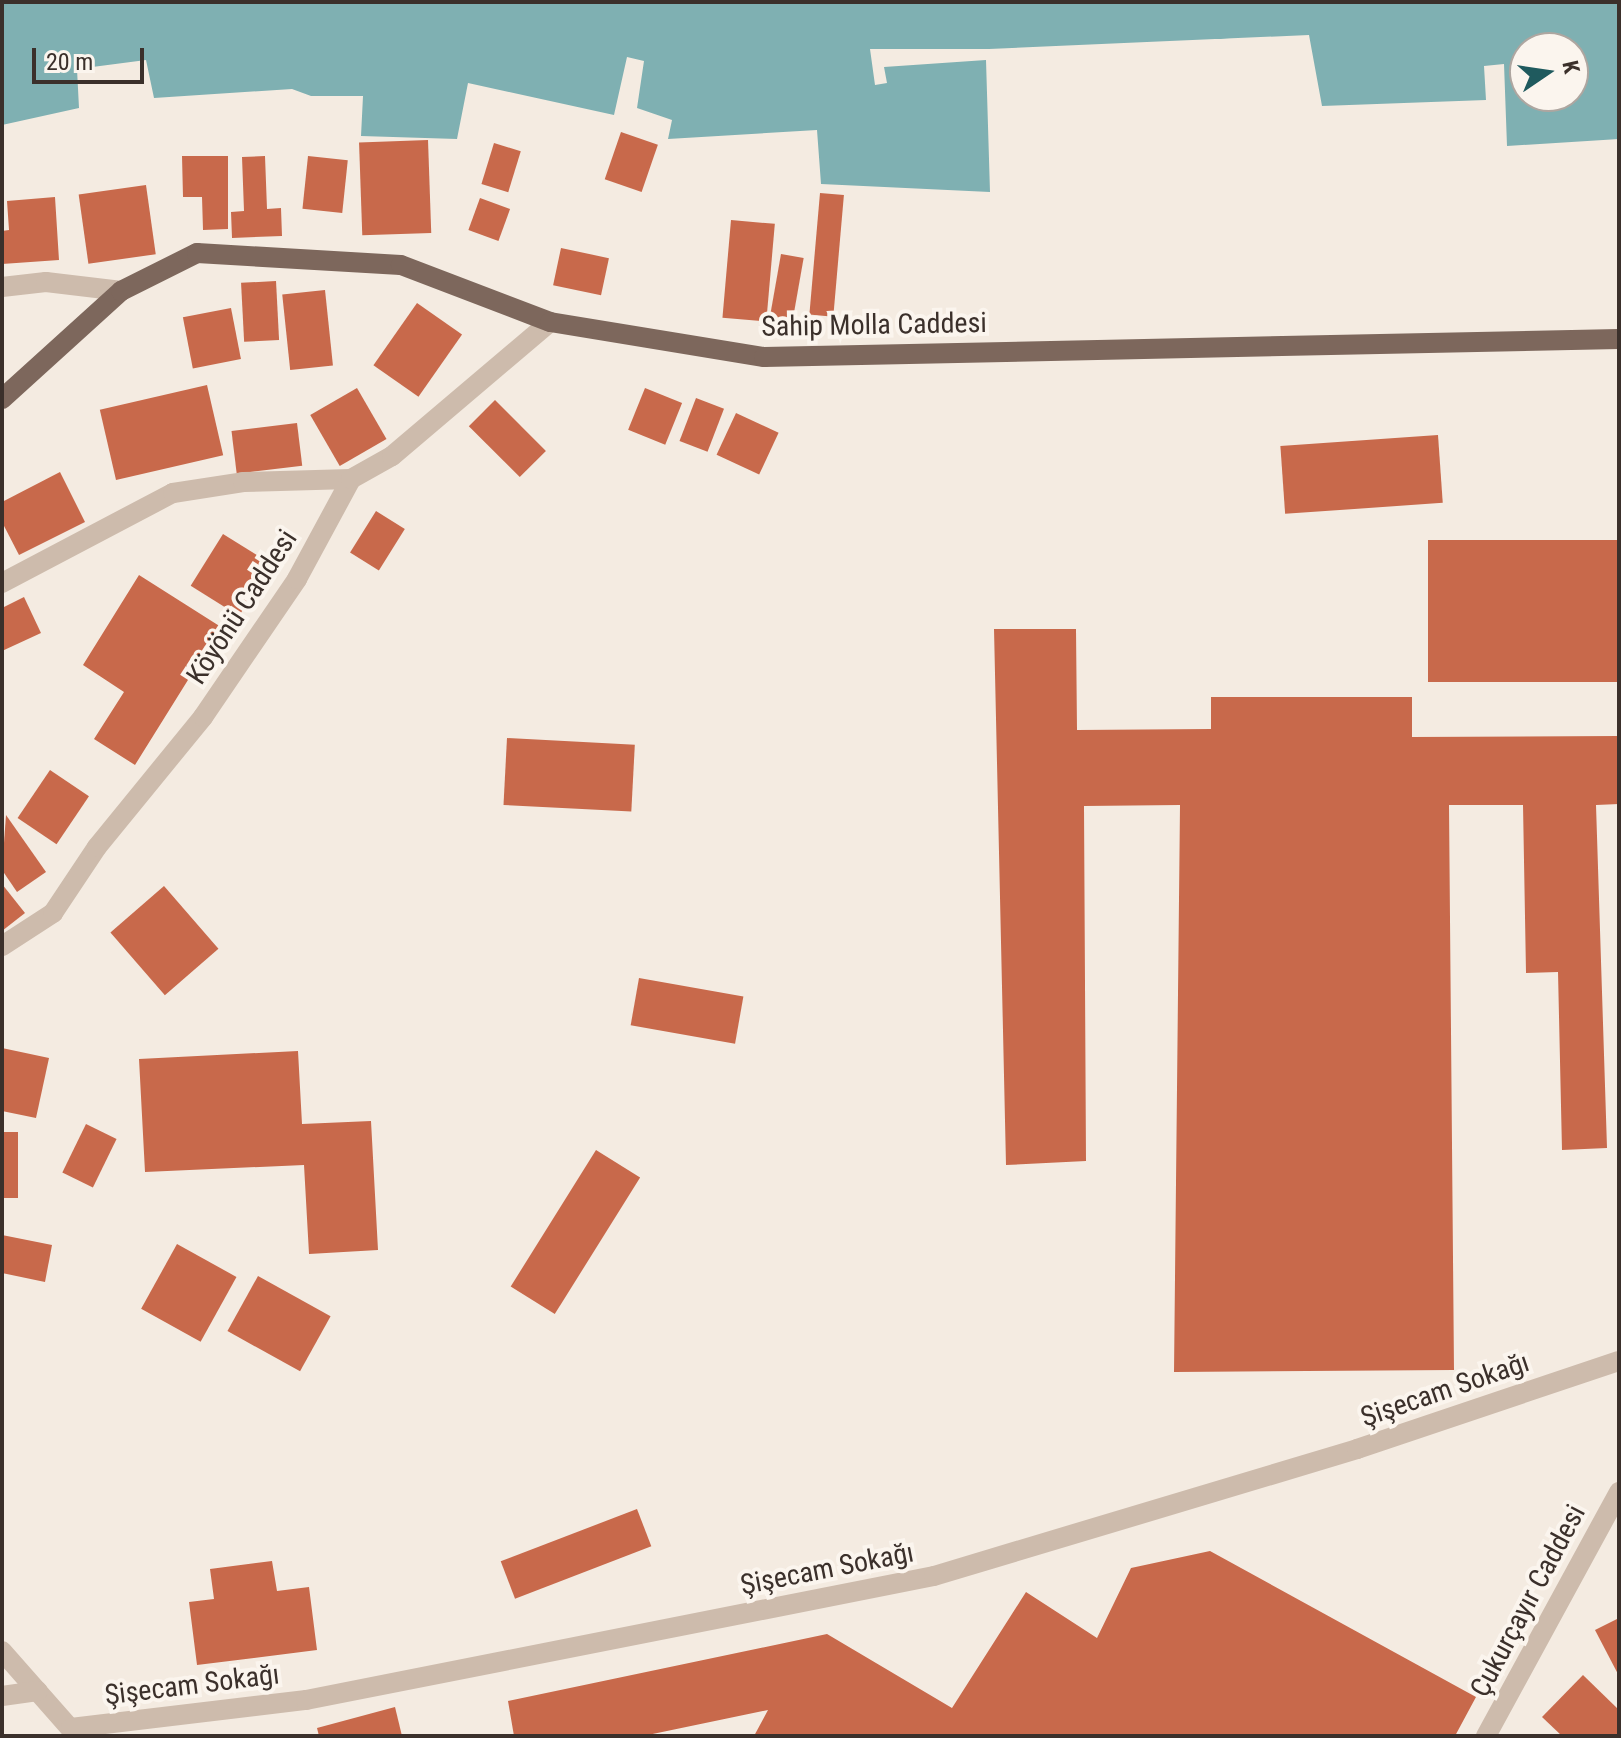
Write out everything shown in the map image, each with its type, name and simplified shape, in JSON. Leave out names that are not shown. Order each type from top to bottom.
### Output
[{"type":"main road","name":"Sahip Molla Caddesi","points":[[2,399],[121,291],[197,253],[287,254],[401,265],[550,322],[764,357],[1619,339]]},
{"type":"street","points":[[2,287],[46,282],[121,291]]},
{"type":"street","points":[[2,583],[173,493],[243,482],[351,479],[392,456],[550,322]]},
{"type":"street","name":"Köyönü Caddesi","points":[[2,946],[53,913],[97,847],[203,717],[297,579],[351,479]]},
{"type":"street","name":"Şişecam Sokağı","points":[[2,1651],[74,1732],[306,1700],[934,1576],[1357,1449],[1619,1361]]},
{"type":"street","name":"Çukurçayır Caddesi","points":[[1495,1733],[1619,1492]]},
{"type":"street","points":[[2,1696],[38,1691]]},
{"type":"water","points":[[2,2],[1619,2],[1619,139],[1507,146],[1504,64],[1484,66],[1486,100],[1322,106],[1309,35],[989,49],[870,49],[875,85],[887,83],[884,67],[986,60],[990,192],[821,184],[817,130],[668,139],[672,120],[637,108],[644,61],[627,57],[614,115],[468,83],[457,139],[361,136],[363,96],[311,96],[292,89],[154,98],[146,60],[77,69],[79,108],[2,125]]},
{"type":"building","points":[[621,132],[658,145],[642,192],[605,179]]},
{"type":"building","points":[[428,140],[431,233],[362,235],[359,142]]},
{"type":"building","points":[[494,143],[521,151],[508,192],[481,184]]},
{"type":"building","points":[[182,156],[228,156],[228,229],[203,230],[202,197],[183,197]]},
{"type":"building","points":[[265,156],[267,209],[281,208],[282,236],[232,238],[231,212],[244,211],[242,157]]},
{"type":"building","points":[[308,156],[348,160],[342,213],[302,209]]},
{"type":"building","points":[[146,185],[156,254],[88,264],[79,194]]},
{"type":"building","points":[[820,193],[844,195],[833,317],[809,315]]},
{"type":"building","points":[[55,197],[59,260],[2,264],[2,231],[9,230],[7,201]]},
{"type":"building","points":[[480,198],[510,209],[498,241],[468,230]]},
{"type":"building","points":[[731,220],[775,224],[766,321],[722,318]]},
{"type":"building","points":[[561,248],[609,258],[601,295],[553,285]]},
{"type":"building","points":[[781,254],[804,258],[792,322],[770,318]]},
{"type":"building","points":[[276,281],[279,340],[244,342],[241,283]]},
{"type":"building","points":[[325,290],[333,366],[290,370],[282,294]]},
{"type":"building","points":[[417,303],[462,335],[418,397],[373,365]]},
{"type":"building","points":[[231,308],[241,359],[193,368],[183,317]]},
{"type":"building","points":[[207,385],[223,455],[116,480],[100,410]]},
{"type":"building","points":[[357,388],[386,439],[340,466],[310,415]]},
{"type":"building","points":[[645,388],[682,403],[665,445],[628,430]]},
{"type":"building","points":[[696,398],[724,409],[708,452],[680,441]]},
{"type":"building","points":[[495,400],[546,451],[520,477],[469,426]]},
{"type":"building","points":[[736,413],[779,433],[759,475],[717,455]]},
{"type":"building","points":[[297,423],[302,466],[237,474],[231,431]]},
{"type":"building","points":[[1438,435],[1443,503],[1285,514],[1280,446]]},
{"type":"building","points":[[60,472],[85,522],[19,555],[2,522],[2,502]]},
{"type":"building","points":[[376,511],[405,529],[379,571],[350,553]]},
{"type":"building","points":[[223,534],[271,564],[239,616],[191,586]]},
{"type":"building","points":[[1428,540],[1619,540],[1619,682],[1428,682]]},
{"type":"building","points":[[139,575],[221,627],[135,765],[94,739],[124,692],[83,665]]},
{"type":"building","points":[[24,597],[41,633],[2,651],[2,608]]},
{"type":"building","points":[[994,629],[1076,629],[1077,730],[1211,729],[1211,697],[1412,697],[1412,737],[1619,736],[1619,804],[1596,805],[1607,1148],[1562,1150],[1558,972],[1526,973],[1523,805],[1449,805],[1454,1370],[1174,1372],[1180,805],[1084,806],[1086,1161],[1006,1165]]},
{"type":"building","points":[[507,738],[635,745],[631,812],[503,805]]},
{"type":"building","points":[[50,770],[89,796],[57,844],[18,818]]},
{"type":"building","points":[[6,815],[46,872],[17,892],[2,870]]},
{"type":"building","points":[[2,884],[25,913],[2,931]]},
{"type":"building","points":[[164,886],[218,949],[165,995],[110,933]]},
{"type":"building","points":[[639,978],[743,996],[735,1044],[631,1025]]},
{"type":"building","points":[[2,1048],[49,1058],[36,1118],[2,1111]]},
{"type":"building","points":[[298,1051],[302,1124],[371,1121],[378,1250],[309,1254],[304,1165],[145,1172],[139,1059]]},
{"type":"building","points":[[86,1124],[117,1139],[93,1187],[62,1173]]},
{"type":"building","points":[[2,1132],[18,1132],[18,1198],[2,1198]]},
{"type":"building","points":[[596,1150],[640,1178],[555,1314],[511,1287]]},
{"type":"building","points":[[2,1235],[52,1245],[45,1282],[2,1273]]},
{"type":"building","points":[[177,1244],[236,1277],[201,1342],[141,1309]]},
{"type":"building","points":[[258,1276],[331,1316],[300,1371],[227,1331]]},
{"type":"building","points":[[637,1509],[651,1546],[515,1599],[501,1561]]},
{"type":"building","points":[[1210,1551],[1476,1697],[1455,1736],[754,1736],[768,1710],[643,1736],[514,1736],[508,1701],[827,1634],[952,1708],[1026,1592],[1097,1638],[1131,1568]]},
{"type":"building","points":[[272,1561],[277,1591],[309,1587],[317,1650],[197,1665],[189,1602],[214,1599],[210,1569]]},
{"type":"building","points":[[1619,1618],[1619,1676],[1595,1630]]},
{"type":"building","points":[[1583,1675],[1619,1710],[1619,1736],[1562,1736],[1542,1717]]},
{"type":"building","points":[[395,1707],[402,1736],[319,1736],[317,1728]]}]
